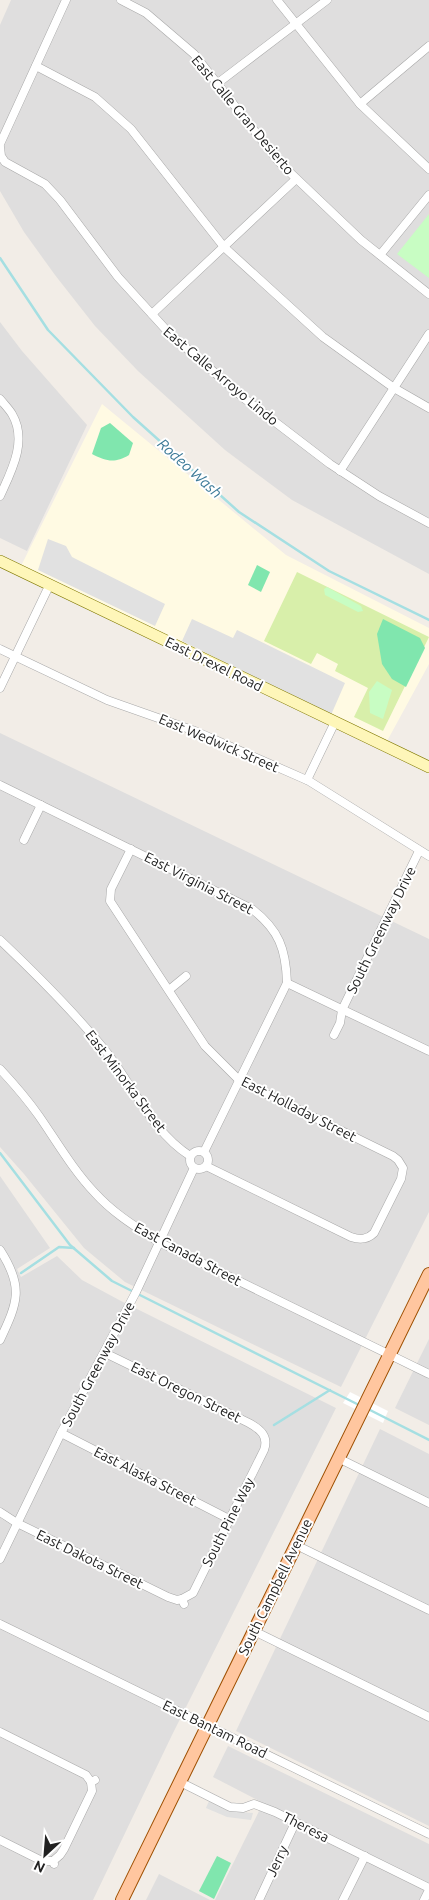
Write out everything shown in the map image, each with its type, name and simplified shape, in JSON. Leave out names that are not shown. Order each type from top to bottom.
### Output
[{"type":"main road","name":"South Campbell Avenue","points":[[122,1900],[429,1274]]},
{"type":"street","points":[[0,156],[0,145],[66,0]]},
{"type":"street","name":"East Calle Gran Desierto","points":[[121,0],[146,13],[194,54],[279,162],[361,240],[429,294]]},
{"type":"street","points":[[277,0],[360,104],[429,169]]},
{"type":"street","points":[[218,83],[327,0]]},
{"type":"street","points":[[360,104],[429,46]]},
{"type":"street","points":[[36,66],[95,97],[131,130],[224,247],[323,337],[394,388],[429,408]]},
{"type":"street","name":"East Calle Arroyo Lindo","points":[[0,156],[5,162],[45,184],[60,200],[118,277],[169,334],[245,399],[340,472],[429,523]]},
{"type":"street","points":[[152,314],[296,179]]},
{"type":"street","points":[[380,255],[429,195]]},
{"type":"street","points":[[340,472],[429,334]]},
{"type":"street","points":[[0,399],[13,415],[19,437],[16,460],[1,491]]},
{"type":"street","name":"East Drexel Road","points":[[0,560],[429,767]]},
{"type":"street","points":[[0,688],[50,584]]},
{"type":"street","name":"East Wedwick Street","points":[[0,649],[107,700],[195,731],[307,780],[429,856]]},
{"type":"street","points":[[307,780],[334,722]]},
{"type":"street","name":"East Virginia Street","points":[[0,785],[252,909],[276,933],[284,954],[287,983]]},
{"type":"street","points":[[24,840],[41,805]]},
{"type":"street","name":"East Holladay Street","points":[[131,849],[111,889],[109,901],[205,1046],[240,1081],[392,1156],[398,1160],[403,1168],[401,1179],[374,1233],[370,1238],[362,1239],[351,1236],[206,1166]]},
{"type":"street","name":"South Greenway Drive","points":[[342,1010],[419,851]]},
{"type":"street","name":"East Minorka Street","points":[[0,940],[59,996],[106,1051],[155,1124],[170,1140],[190,1156]]},
{"type":"street","points":[[169,990],[186,976]]},
{"type":"street","points":[[204,1152],[287,983],[429,1051]]},
{"type":"street","points":[[334,1035],[340,1023],[342,1010]]},
{"type":"street","name":"East Canada Street","points":[[0,1069],[38,1114],[94,1192],[130,1224],[159,1242],[429,1374]]},
{"type":"street","points":[[197,1150],[204,1152],[208,1159],[206,1166],[202,1169],[194,1168],[190,1162],[190,1156],[197,1150]]},
{"type":"street","name":"South Greenway Drive","points":[[0,1559],[61,1433],[136,1292],[194,1168]]},
{"type":"street","points":[[0,1250],[12,1268],[16,1286],[14,1309],[0,1340]]},
{"type":"street","name":"East Oregon Street","points":[[105,1353],[249,1422],[267,1435]]},
{"type":"street","name":"East Alaska Street","points":[[61,1433],[229,1519]]},
{"type":"street","name":"South Pine Way","points":[[183,1602],[193,1593],[264,1450],[267,1435]]},
{"type":"street","points":[[338,1458],[429,1503]]},
{"type":"street","name":"East Dakota Street","points":[[0,1512],[17,1523],[168,1597],[183,1602]]},
{"type":"street","points":[[296,1545],[429,1610]]},
{"type":"street","name":"East Bantam Road","points":[[0,1624],[429,1834]]},
{"type":"street","points":[[254,1631],[429,1717]]},
{"type":"street","points":[[0,1732],[86,1775],[93,1781],[92,1791],[77,1824],[54,1863],[40,1860],[0,1840]]},
{"type":"street","name":"Theresa","points":[[180,1782],[230,1807],[243,1808],[254,1804],[275,1812],[429,1889]]},
{"type":"street","name":"Jerry","points":[[259,1900],[296,1823]]},
{"type":"street","points":[[343,1900],[365,1856]]},
{"type":"street","points":[[424,1900],[429,1889]]},
{"type":"shaded area","points":[[11,0],[429,0],[429,574],[292,500],[225,450],[138,371],[95,326],[55,275],[24,232],[0,191],[0,25]]},
{"type":"shaded area","points":[[0,322],[22,351],[87,425],[27,551],[0,538]]},
{"type":"shaded area","points":[[102,404],[286,555],[429,628],[429,664],[386,743],[21,566]]},
{"type":"shaded area","points":[[48,539],[66,546],[72,557],[165,604],[155,626],[38,570]]},
{"type":"shaded area","points":[[192,619],[233,638],[237,630],[345,683],[331,715],[182,641]]},
{"type":"shaded area","points":[[0,733],[429,939],[429,1212],[341,1387],[125,1282],[84,1248],[0,1147]]},
{"type":"shaded area","points":[[0,1176],[50,1248],[17,1269],[21,1277],[57,1256],[82,1280],[336,1408],[172,1735],[93,1900],[0,1900]]},
{"type":"shaded area","points":[[429,1339],[429,1425],[395,1408]]},
{"type":"shaded area","points":[[380,1429],[429,1454],[429,1826],[236,1731]]},
{"type":"shaded area","points":[[228,1746],[429,1844],[429,1900],[215,1900],[263,1803],[213,1777]]},
{"type":"shaded area","points":[[209,1801],[230,1811],[253,1813],[251,1820],[227,1817],[206,1808]]},
{"type":"shaded area","points":[[159,1874],[210,1900],[146,1900]]},
{"type":"green space","points":[[429,214],[429,278],[397,254]]},
{"type":"green space","points":[[110,423],[133,443],[129,455],[119,460],[106,460],[92,454],[101,428]]},
{"type":"green space","points":[[257,565],[270,572],[261,592],[248,585]]},
{"type":"green space","points":[[297,572],[429,637],[383,731],[354,717],[368,688],[335,671],[338,664],[317,653],[311,664],[264,641]]},
{"type":"green space","points":[[327,587],[361,606],[363,611],[358,612],[325,595],[324,589]]},
{"type":"green space","points":[[383,619],[420,638],[425,648],[406,687],[392,679],[382,664],[377,634]]},
{"type":"green space","points":[[377,681],[392,690],[383,719],[370,713],[369,692]]},
{"type":"green space","points":[[217,1856],[231,1863],[214,1899],[199,1891]]},
{"type":"pier","points":[[350,1392],[388,1411],[383,1423],[343,1403]]},
{"type":"waterway","name":"Rodeo Wash","points":[[0,258],[48,330],[133,417],[239,512],[329,571],[429,620]]},
{"type":"waterway","points":[[0,1153],[70,1245],[112,1281],[361,1406]]},
{"type":"waterway","points":[[21,1273],[59,1247],[74,1248]]},
{"type":"waterway","points":[[274,1425],[330,1390]]},
{"type":"waterway","points":[[368,1409],[429,1440]]}]
